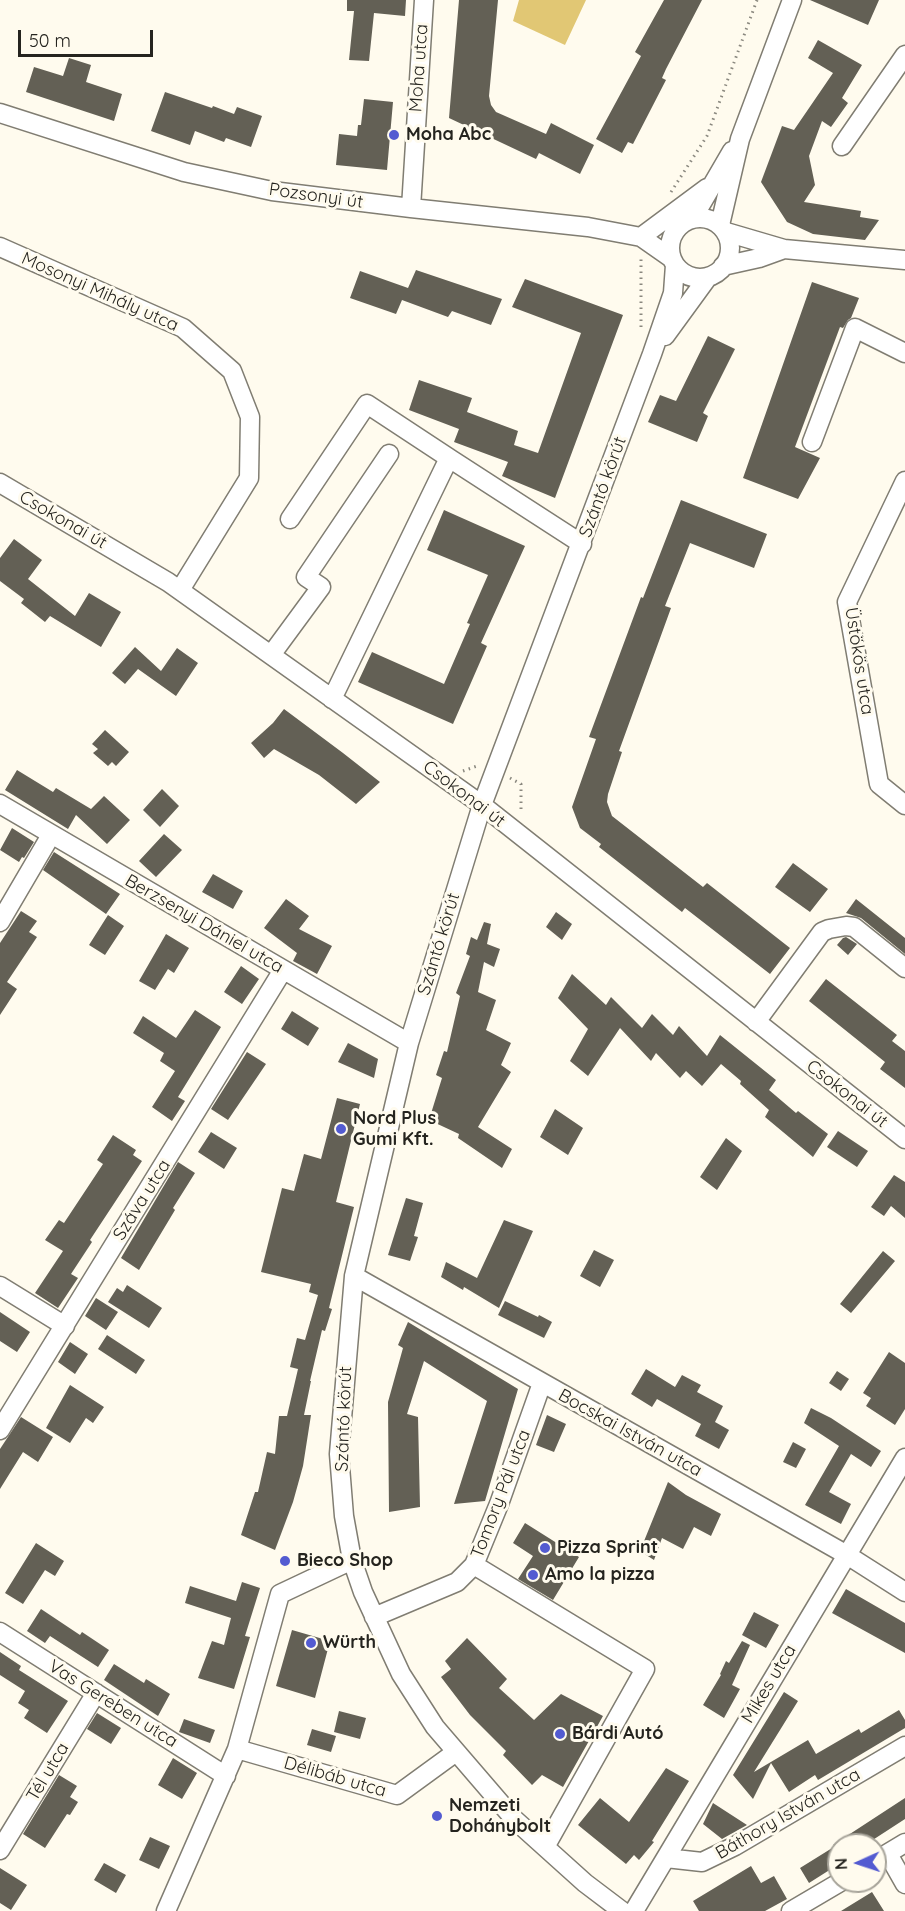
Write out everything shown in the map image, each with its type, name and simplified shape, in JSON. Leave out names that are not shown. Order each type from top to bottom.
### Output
[{"type":"street","name":"Moha utca","points":[[411,208],[424,0]]},
{"type":"street","points":[[740,139],[688,220],[675,230],[670,240],[673,261],[689,276],[708,277],[716,273],[723,266],[730,249],[723,229],[740,139],[792,0]]},
{"type":"street","points":[[842,146],[905,55]]},
{"type":"street","name":"Pozsonyi út","points":[[0,113],[184,172],[272,191],[588,227],[641,237],[663,231],[688,220]]},
{"type":"street","points":[[641,237],[711,185]]},
{"type":"street","points":[[688,220],[705,218],[723,229],[784,249],[905,260]]},
{"type":"street","name":"Pozsonyi út","points":[[641,237],[673,261]]},
{"type":"street","name":"Mosonyi Mihály utca","points":[[0,248],[183,328],[232,371],[250,417],[249,478],[180,590]]},
{"type":"street","points":[[723,266],[759,258],[784,249]]},
{"type":"street","name":"Szántó körút","points":[[622,1911],[585,1883],[515,1820],[435,1727],[401,1674],[363,1592],[352,1560],[344,1516],[339,1454],[354,1276],[408,1044],[482,806],[582,544],[673,293],[673,261]]},
{"type":"street","name":"Szántó körút","points":[[652,354],[689,300],[708,277]]},
{"type":"street","points":[[812,442],[855,328],[905,353]]},
{"type":"street","points":[[290,519],[367,404],[582,544]]},
{"type":"street","points":[[271,655],[321,587],[306,577],[389,454]]},
{"type":"street","points":[[332,699],[449,458]]},
{"type":"street","name":"Üstökös utca","points":[[905,481],[847,603],[879,784],[905,806]]},
{"type":"street","name":"Csokonai út","points":[[0,483],[180,590],[482,806],[905,1139]]},
{"type":"street","name":"Berzsenyi Dániel utca","points":[[0,804],[408,1044]]},
{"type":"street","points":[[0,921],[51,835]]},
{"type":"street","points":[[756,1022],[822,932],[829,929],[854,927],[905,968]]},
{"type":"street","name":"Száva utca","points":[[0,1430],[283,970]]},
{"type":"street","name":"Bocskai István utca","points":[[354,1276],[847,1555],[905,1592]]},
{"type":"street","points":[[0,1286],[65,1326]]},
{"type":"street","name":"Tomory Pál utca","points":[[374,1617],[457,1582],[474,1565],[499,1504],[542,1383]]},
{"type":"street","name":"Mikes utca","points":[[634,1911],[905,1458]]},
{"type":"street","points":[[166,1911],[237,1749],[280,1594],[352,1560]]},
{"type":"street","points":[[474,1565],[645,1669],[545,1847]]},
{"type":"street","name":"Vas Gereben utca","points":[[0,1632],[226,1776]]},
{"type":"street","name":"Tél utca","points":[[0,1850],[96,1693]]},
{"type":"street","name":"Báthory István utca","points":[[666,1858],[702,1862],[735,1846],[905,1746]]},
{"type":"street","name":"Délibáb utca","points":[[237,1749],[396,1795],[456,1752]]},
{"type":"street","points":[[887,1854],[905,1843]]},
{"type":"street","points":[[887,1861],[903,1875]]},
{"type":"street","points":[[791,1911],[827,1890]]},
{"type":"path","points":[[665,200],[707,136],[757,0]]},
{"type":"path","points":[[495,770],[521,784],[521,817]]},
{"type":"shaded area","points":[[519,0],[586,0],[565,45],[513,21]]},
{"type":"building","points":[[347,0],[406,0],[405,16],[374,13],[369,61],[349,60],[354,11],[347,11]]},
{"type":"building","points":[[459,0],[498,0],[489,96],[491,105],[496,112],[546,134],[551,123],[594,145],[580,174],[539,153],[536,159],[449,118]]},
{"type":"building","points":[[664,0],[702,0],[666,69],[662,78],[666,80],[633,144],[628,142],[622,153],[596,139],[641,56],[635,52]]},
{"type":"building","points":[[810,0],[879,0],[868,25]]},
{"type":"building","points":[[818,40],[862,65],[842,98],[848,103],[831,127],[822,121],[809,156],[815,185],[804,202],[861,211],[860,217],[879,220],[865,240],[813,234],[787,222],[761,182],[782,126],[794,130],[833,73],[808,58]]},
{"type":"building","points":[[69,58],[91,65],[86,82],[122,94],[114,121],[26,92],[34,67],[63,76]]},
{"type":"building","points":[[165,92],[234,114],[237,107],[262,116],[251,147],[226,138],[224,142],[195,131],[190,145],[151,131]]},
{"type":"building","points":[[364,99],[393,102],[387,170],[336,165],[339,134],[357,136],[358,125],[361,125]]},
{"type":"building","points":[[416,270],[502,299],[491,325],[452,311],[448,317],[402,300],[396,314],[350,298],[360,271],[408,288]]},
{"type":"building","points":[[525,279],[623,315],[555,498],[502,476],[508,462],[454,442],[459,429],[409,410],[419,380],[472,398],[467,412],[518,431],[514,445],[538,453],[581,333],[512,307]]},
{"type":"building","points":[[812,282],[859,298],[851,318],[843,328],[840,327],[795,447],[820,458],[798,499],[743,478]]},
{"type":"building","points":[[708,336],[735,349],[703,413],[708,416],[697,442],[648,422],[660,395],[676,401]]},
{"type":"building","points":[[681,500],[767,534],[754,568],[690,543],[665,606],[671,608],[619,751],[622,752],[607,802],[612,816],[703,887],[707,883],[790,948],[770,974],[685,908],[682,912],[599,847],[601,844],[580,828],[572,807],[596,739],[589,737],[641,597],[643,598]]},
{"type":"building","points":[[444,510],[525,546],[481,643],[487,646],[453,724],[358,682],[372,652],[444,684],[488,575],[427,550]]},
{"type":"building","points":[[14,539],[42,560],[28,579],[75,616],[89,593],[121,612],[101,647],[50,616],[45,622],[21,603],[24,599],[0,581],[0,558]]},
{"type":"building","points":[[135,647],[161,671],[177,648],[198,663],[176,696],[138,669],[125,684],[112,673]]},
{"type":"building","points":[[284,709],[380,782],[356,804],[319,775],[274,749],[264,758],[251,743],[273,723]]},
{"type":"building","points":[[105,730],[129,752],[116,766],[112,762],[108,766],[93,753],[98,749],[92,744]]},
{"type":"building","points":[[17,770],[53,792],[56,788],[91,809],[104,796],[130,820],[107,844],[76,815],[68,829],[5,790]]},
{"type":"building","points":[[162,789],[179,806],[160,827],[143,810]]},
{"type":"building","points":[[12,828],[34,842],[19,862],[0,850]]},
{"type":"building","points":[[164,834],[182,850],[156,877],[139,861]]},
{"type":"building","points":[[54,852],[120,894],[106,914],[43,870]]},
{"type":"building","points":[[793,863],[828,889],[810,912],[775,887]]},
{"type":"building","points":[[213,874],[243,891],[233,909],[202,892]]},
{"type":"building","points":[[286,899],[309,916],[299,929],[332,946],[317,974],[293,961],[297,953],[264,928]]},
{"type":"building","points":[[856,899],[905,938],[905,954],[861,918],[846,913]]},
{"type":"building","points":[[21,911],[37,921],[29,932],[37,937],[7,982],[17,989],[0,1015],[0,943]]},
{"type":"building","points":[[556,912],[572,924],[562,940],[546,927]]},
{"type":"building","points":[[108,915],[124,926],[105,955],[89,945]]},
{"type":"building","points":[[484,922],[491,924],[487,944],[500,949],[494,967],[484,962],[478,992],[496,1000],[486,1030],[511,1043],[501,1065],[511,1072],[478,1127],[512,1149],[502,1168],[458,1138],[459,1134],[429,1120],[442,1078],[436,1075],[444,1051],[447,1052],[460,996],[456,993],[470,956],[466,954],[471,937],[477,940]]},
{"type":"building","points":[[166,934],[189,948],[174,973],[168,969],[155,990],[139,981]]},
{"type":"building","points":[[846,937],[857,944],[848,955],[837,945]]},
{"type":"building","points":[[241,966],[259,979],[242,1004],[224,992]]},
{"type":"building","points":[[572,974],[606,1005],[611,997],[642,1028],[652,1014],[673,1035],[679,1026],[707,1056],[720,1035],[776,1080],[769,1090],[796,1113],[798,1111],[828,1134],[813,1157],[765,1117],[769,1110],[721,1064],[702,1086],[686,1071],[680,1078],[656,1053],[651,1061],[620,1028],[588,1076],[570,1061],[588,1029],[558,998]]},
{"type":"building","points":[[826,979],[897,1035],[892,1041],[905,1051],[905,1088],[880,1069],[885,1062],[809,1001]]},
{"type":"building","points":[[195,1010],[221,1027],[178,1097],[185,1101],[172,1121],[152,1107],[175,1071],[160,1061],[164,1053],[133,1033],[143,1016],[176,1038]]},
{"type":"building","points":[[292,1011],[319,1028],[308,1046],[281,1029]]},
{"type":"building","points":[[348,1043],[378,1059],[374,1078],[338,1062]]},
{"type":"building","points":[[247,1052],[266,1064],[228,1120],[211,1109]]},
{"type":"building","points":[[337,1098],[360,1104],[336,1202],[354,1207],[329,1308],[332,1309],[325,1331],[322,1330],[310,1381],[304,1415],[311,1415],[303,1466],[293,1502],[275,1550],[241,1535],[255,1492],[258,1492],[267,1452],[275,1454],[279,1416],[287,1416],[298,1369],[290,1367],[297,1338],[305,1340],[318,1295],[309,1292],[311,1284],[261,1272],[282,1188],[294,1191],[304,1154],[321,1159]]},
{"type":"building","points":[[555,1109],[583,1128],[568,1155],[540,1137]]},
{"type":"building","points":[[838,1131],[868,1151],[857,1167],[827,1147]]},
{"type":"building","points":[[211,1132],[237,1148],[224,1169],[198,1152]]},
{"type":"building","points":[[113,1135],[136,1150],[133,1155],[142,1161],[90,1240],[92,1242],[71,1274],[78,1278],[58,1308],[35,1293],[63,1251],[45,1240],[59,1220],[64,1223],[103,1164],[97,1160]]},
{"type":"building","points":[[726,1138],[742,1151],[717,1190],[700,1177]]},
{"type":"building","points":[[178,1162],[195,1173],[139,1270],[121,1258]]},
{"type":"building","points":[[894,1175],[905,1182],[905,1218],[891,1206],[884,1216],[871,1207]]},
{"type":"building","points":[[406,1198],[423,1203],[414,1236],[418,1237],[410,1261],[388,1255]]},
{"type":"building","points":[[504,1220],[533,1231],[499,1308],[464,1287],[463,1290],[441,1277],[446,1262],[477,1278]]},
{"type":"building","points":[[594,1250],[614,1260],[600,1287],[580,1276]]},
{"type":"building","points":[[883,1251],[895,1261],[851,1313],[840,1304]]},
{"type":"building","points":[[127,1285],[162,1308],[149,1328],[108,1302],[117,1288],[123,1292]]},
{"type":"building","points":[[96,1298],[118,1312],[106,1330],[85,1316]]},
{"type":"building","points":[[505,1301],[552,1322],[544,1338],[498,1315]]},
{"type":"building","points":[[0,1312],[30,1332],[17,1352],[0,1341]]},
{"type":"building","points":[[408,1322],[518,1389],[485,1501],[454,1504],[487,1401],[424,1361],[407,1414],[418,1417],[420,1507],[389,1512],[388,1402],[403,1348],[398,1345]]},
{"type":"building","points":[[107,1335],[145,1360],[136,1374],[98,1349]]},
{"type":"building","points":[[70,1342],[88,1354],[75,1374],[58,1362]]},
{"type":"building","points":[[889,1352],[905,1363],[905,1409],[895,1425],[866,1406],[871,1398],[863,1393]]},
{"type":"building","points":[[646,1369],[675,1387],[682,1375],[701,1385],[697,1392],[723,1406],[715,1422],[729,1430],[719,1449],[695,1436],[701,1424],[657,1399],[652,1407],[631,1394]]},
{"type":"building","points":[[837,1371],[849,1379],[841,1391],[829,1383]]},
{"type":"building","points":[[70,1385],[104,1407],[93,1423],[86,1418],[70,1443],[46,1428]]},
{"type":"building","points":[[811,1408],[831,1418],[881,1451],[871,1467],[851,1454],[829,1492],[851,1504],[841,1524],[805,1505],[839,1446],[804,1423]]},
{"type":"building","points":[[547,1415],[566,1424],[554,1452],[536,1445]]},
{"type":"building","points":[[21,1417],[53,1437],[38,1462],[23,1452],[0,1489],[0,1449]]},
{"type":"building","points":[[793,1442],[806,1449],[796,1468],[783,1462]]},
{"type":"building","points":[[668,1482],[686,1495],[721,1514],[711,1536],[694,1527],[683,1549],[662,1538],[654,1560],[640,1551]]},
{"type":"building","points":[[525,1523],[579,1557],[553,1600],[518,1579],[533,1556],[513,1543]]},
{"type":"building","points":[[36,1543],[64,1561],[55,1576],[45,1570],[23,1604],[5,1593]]},
{"type":"building","points":[[242,1582],[260,1588],[245,1636],[250,1637],[234,1689],[198,1678],[212,1641],[224,1645],[231,1618],[185,1603],[190,1586],[236,1601]]},
{"type":"building","points":[[846,1589],[905,1623],[905,1653],[832,1613]]},
{"type":"building","points":[[41,1609],[80,1635],[82,1632],[109,1650],[98,1667],[50,1636],[45,1643],[27,1631]]},
{"type":"building","points":[[754,1612],[779,1625],[766,1648],[742,1635]]},
{"type":"building","points":[[292,1630],[330,1641],[315,1698],[276,1686]]},
{"type":"building","points":[[467,1638],[507,1679],[499,1688],[534,1720],[561,1694],[603,1716],[563,1787],[542,1775],[532,1785],[503,1755],[506,1751],[470,1715],[441,1677],[451,1669],[445,1661]]},
{"type":"building","points":[[742,1641],[750,1645],[732,1685],[740,1689],[724,1718],[703,1705],[721,1675],[726,1661],[729,1663]]},
{"type":"building","points":[[0,1652],[21,1666],[19,1670],[68,1701],[47,1733],[24,1718],[29,1710],[18,1703],[25,1691],[0,1675]]},
{"type":"building","points":[[114,1664],[144,1683],[146,1679],[170,1694],[158,1716],[104,1680]]},
{"type":"building","points":[[784,1692],[798,1701],[754,1772],[808,1740],[816,1754],[859,1729],[861,1733],[899,1710],[905,1720],[905,1728],[818,1780],[815,1775],[789,1792],[771,1763],[753,1799],[733,1775]]},
{"type":"building","points":[[339,1711],[366,1718],[360,1739],[334,1732]]},
{"type":"building","points":[[97,1713],[121,1728],[111,1744],[87,1729]]},
{"type":"building","points":[[184,1719],[215,1730],[210,1743],[179,1732]]},
{"type":"building","points":[[312,1729],[336,1736],[331,1752],[307,1745]]},
{"type":"building","points":[[173,1758],[197,1773],[182,1799],[158,1785]]},
{"type":"building","points":[[666,1768],[689,1781],[652,1841],[654,1842],[639,1860],[634,1855],[626,1864],[578,1825],[600,1798],[629,1822]]},
{"type":"building","points":[[59,1775],[77,1786],[70,1797],[78,1802],[70,1815],[67,1814],[45,1848],[23,1834]]},
{"type":"building","points":[[905,1798],[905,1819],[883,1833],[851,1833]]},
{"type":"building","points":[[713,1803],[747,1825],[722,1839],[703,1824]]},
{"type":"building","points":[[150,1837],[170,1846],[159,1869],[139,1860]]},
{"type":"building","points":[[827,1851],[827,1872],[809,1883],[800,1868]]},
{"type":"building","points":[[104,1863],[126,1875],[116,1893],[94,1880]]},
{"type":"building","points":[[751,1866],[761,1883],[774,1876],[787,1899],[765,1911],[699,1911],[693,1901]]},
{"type":"building","points":[[0,1868],[27,1885],[11,1910],[0,1903]]},
{"type":"building","points":[[873,1893],[884,1911],[841,1911]]},
{"type":"place","name":"Moha Abc","points":[[394,135]]},
{"type":"place","name":"Nord Plus Gumi Kft.","points":[[341,1129]]},
{"type":"place","name":"Pizza Sprint","points":[[545,1548]]},
{"type":"place","name":"Bieco Shop","points":[[285,1561]]},
{"type":"place","name":"Amo la pizza","points":[[533,1575]]},
{"type":"place","name":"Würth","points":[[311,1643]]},
{"type":"place","name":"Bárdi Autó","points":[[560,1734]]},
{"type":"place","name":"Nemzeti Dohánybolt","points":[[437,1816]]}]
